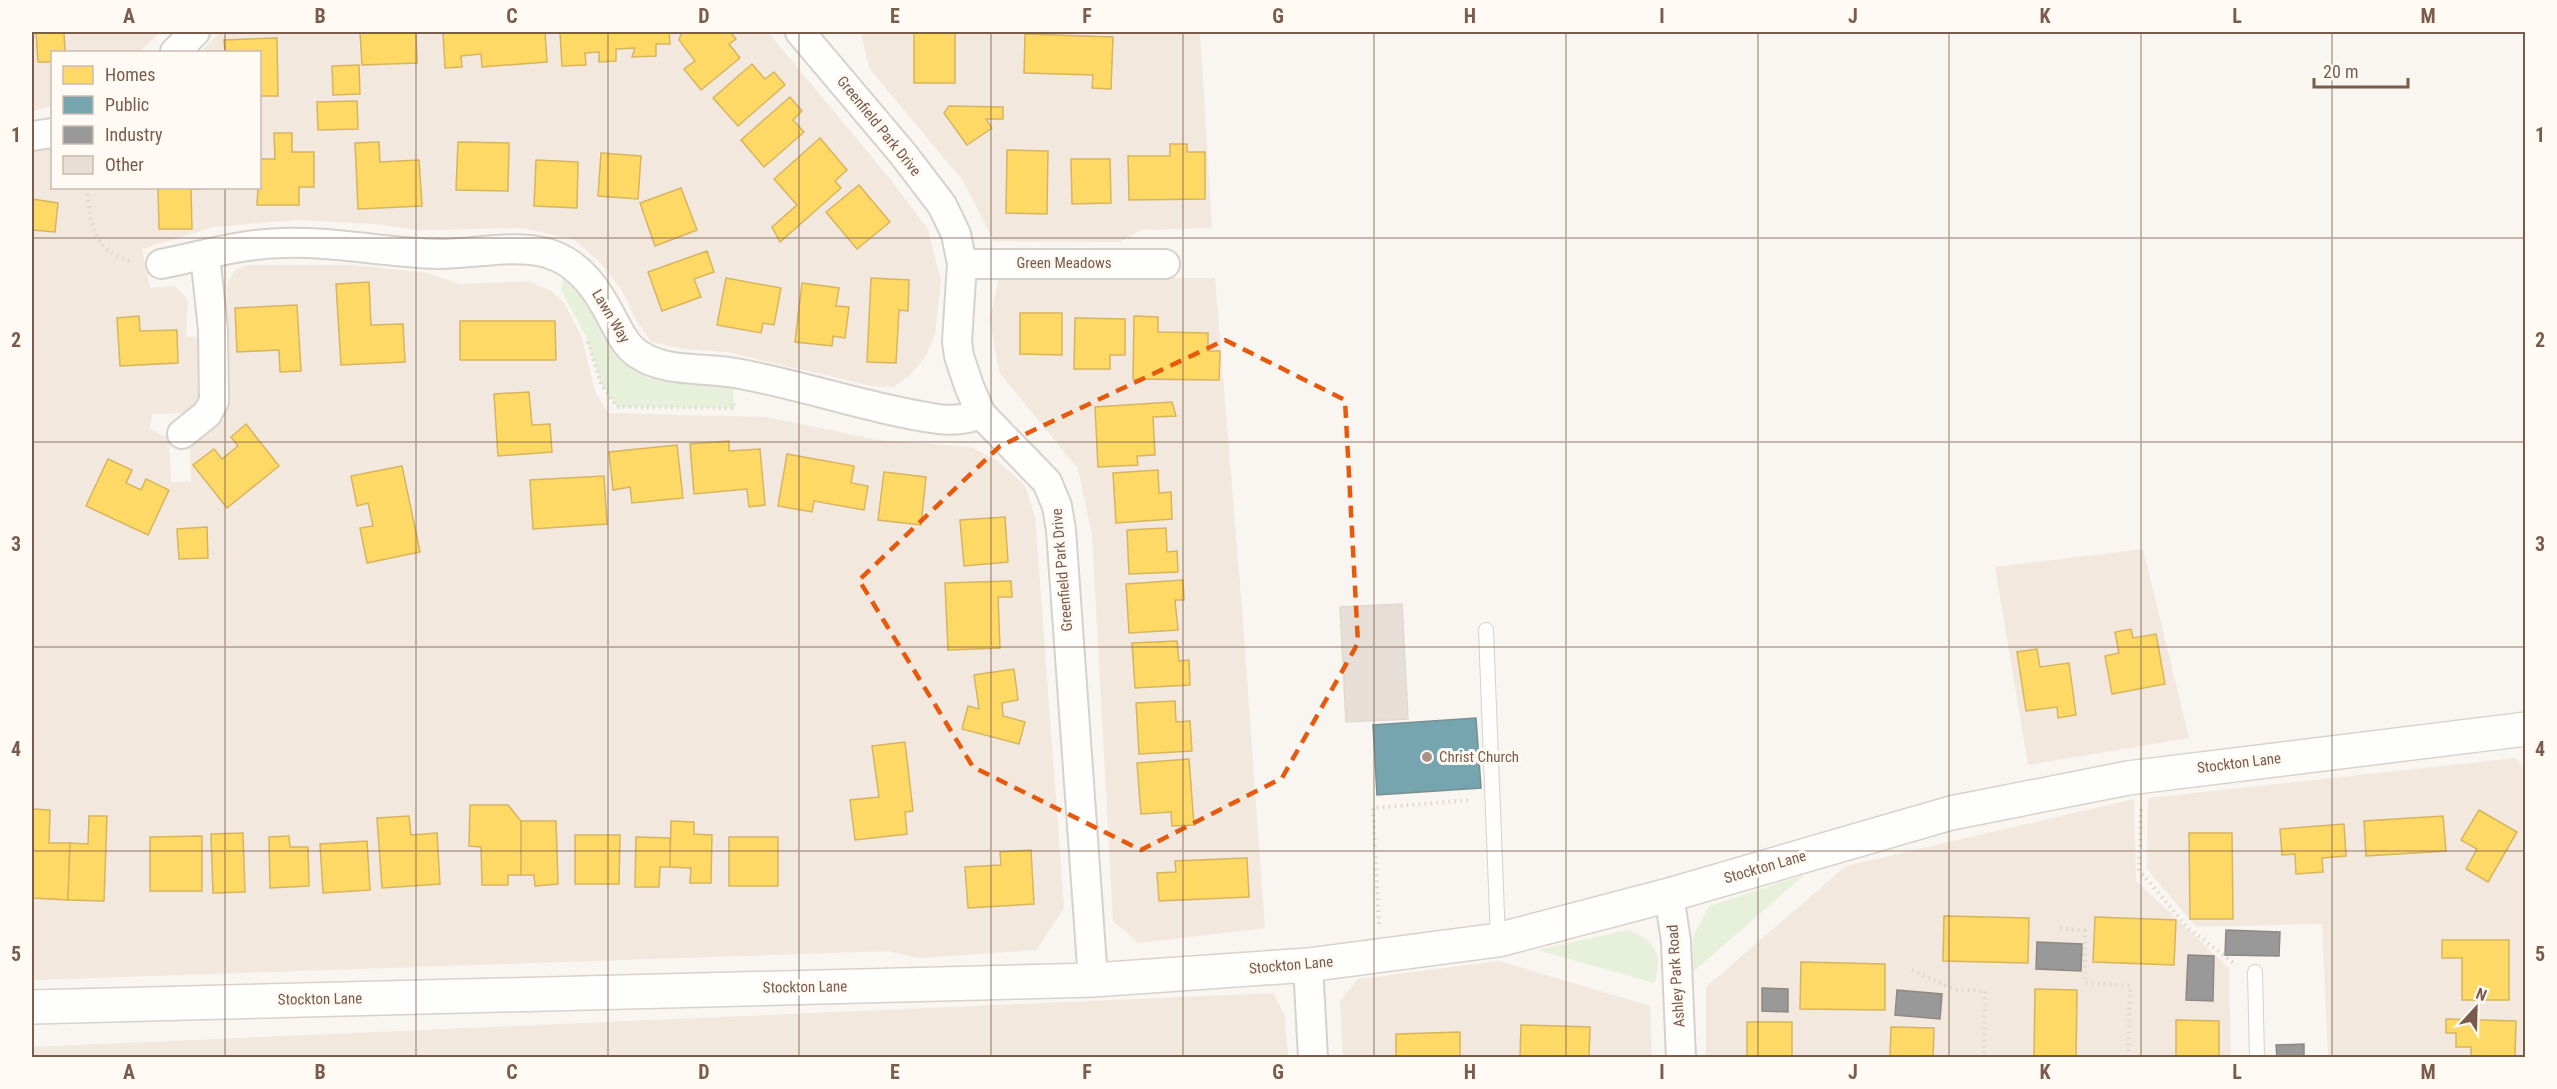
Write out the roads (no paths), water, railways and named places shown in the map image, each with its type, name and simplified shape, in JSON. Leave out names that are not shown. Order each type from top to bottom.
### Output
[{"type":"street","points":[[176,51],[195,32]]},
{"type":"street","name":"Greenfield Park Drive","points":[[800,32],[825,43],[942,205],[956,234],[963,264],[957,341],[959,356],[981,414],[1047,482],[1057,506],[1061,530],[1093,980]]},
{"type":"street","points":[[32,136],[51,133]]},
{"type":"street","name":"Lawn Way","points":[[161,264],[280,243],[348,245],[406,253],[440,254],[528,250],[568,262],[587,278],[601,296],[625,343],[638,355],[661,365],[732,372],[839,399],[938,419],[965,420],[981,414]]},
{"type":"street","points":[[182,434],[207,414],[214,401],[213,330],[205,255]]},
{"type":"street","name":"Green Meadows","points":[[963,264],[1165,264]]},
{"type":"street","name":"Stockton Lane","points":[[32,1007],[1093,980],[1308,965],[1498,940],[1669,895],[1951,813],[2143,776],[2526,729]]},
{"type":"street","name":"Ashley Park Road","points":[[1669,895],[1676,941],[1681,1058]]},
{"type":"street","points":[[1308,965],[1313,1058]]},
{"type":"lane","points":[[1486,630],[1498,940]]},
{"type":"lane","points":[[2255,972],[2257,1058]]},
{"type":"place","name":"Christ Church","points":[[1427,757]]}]
